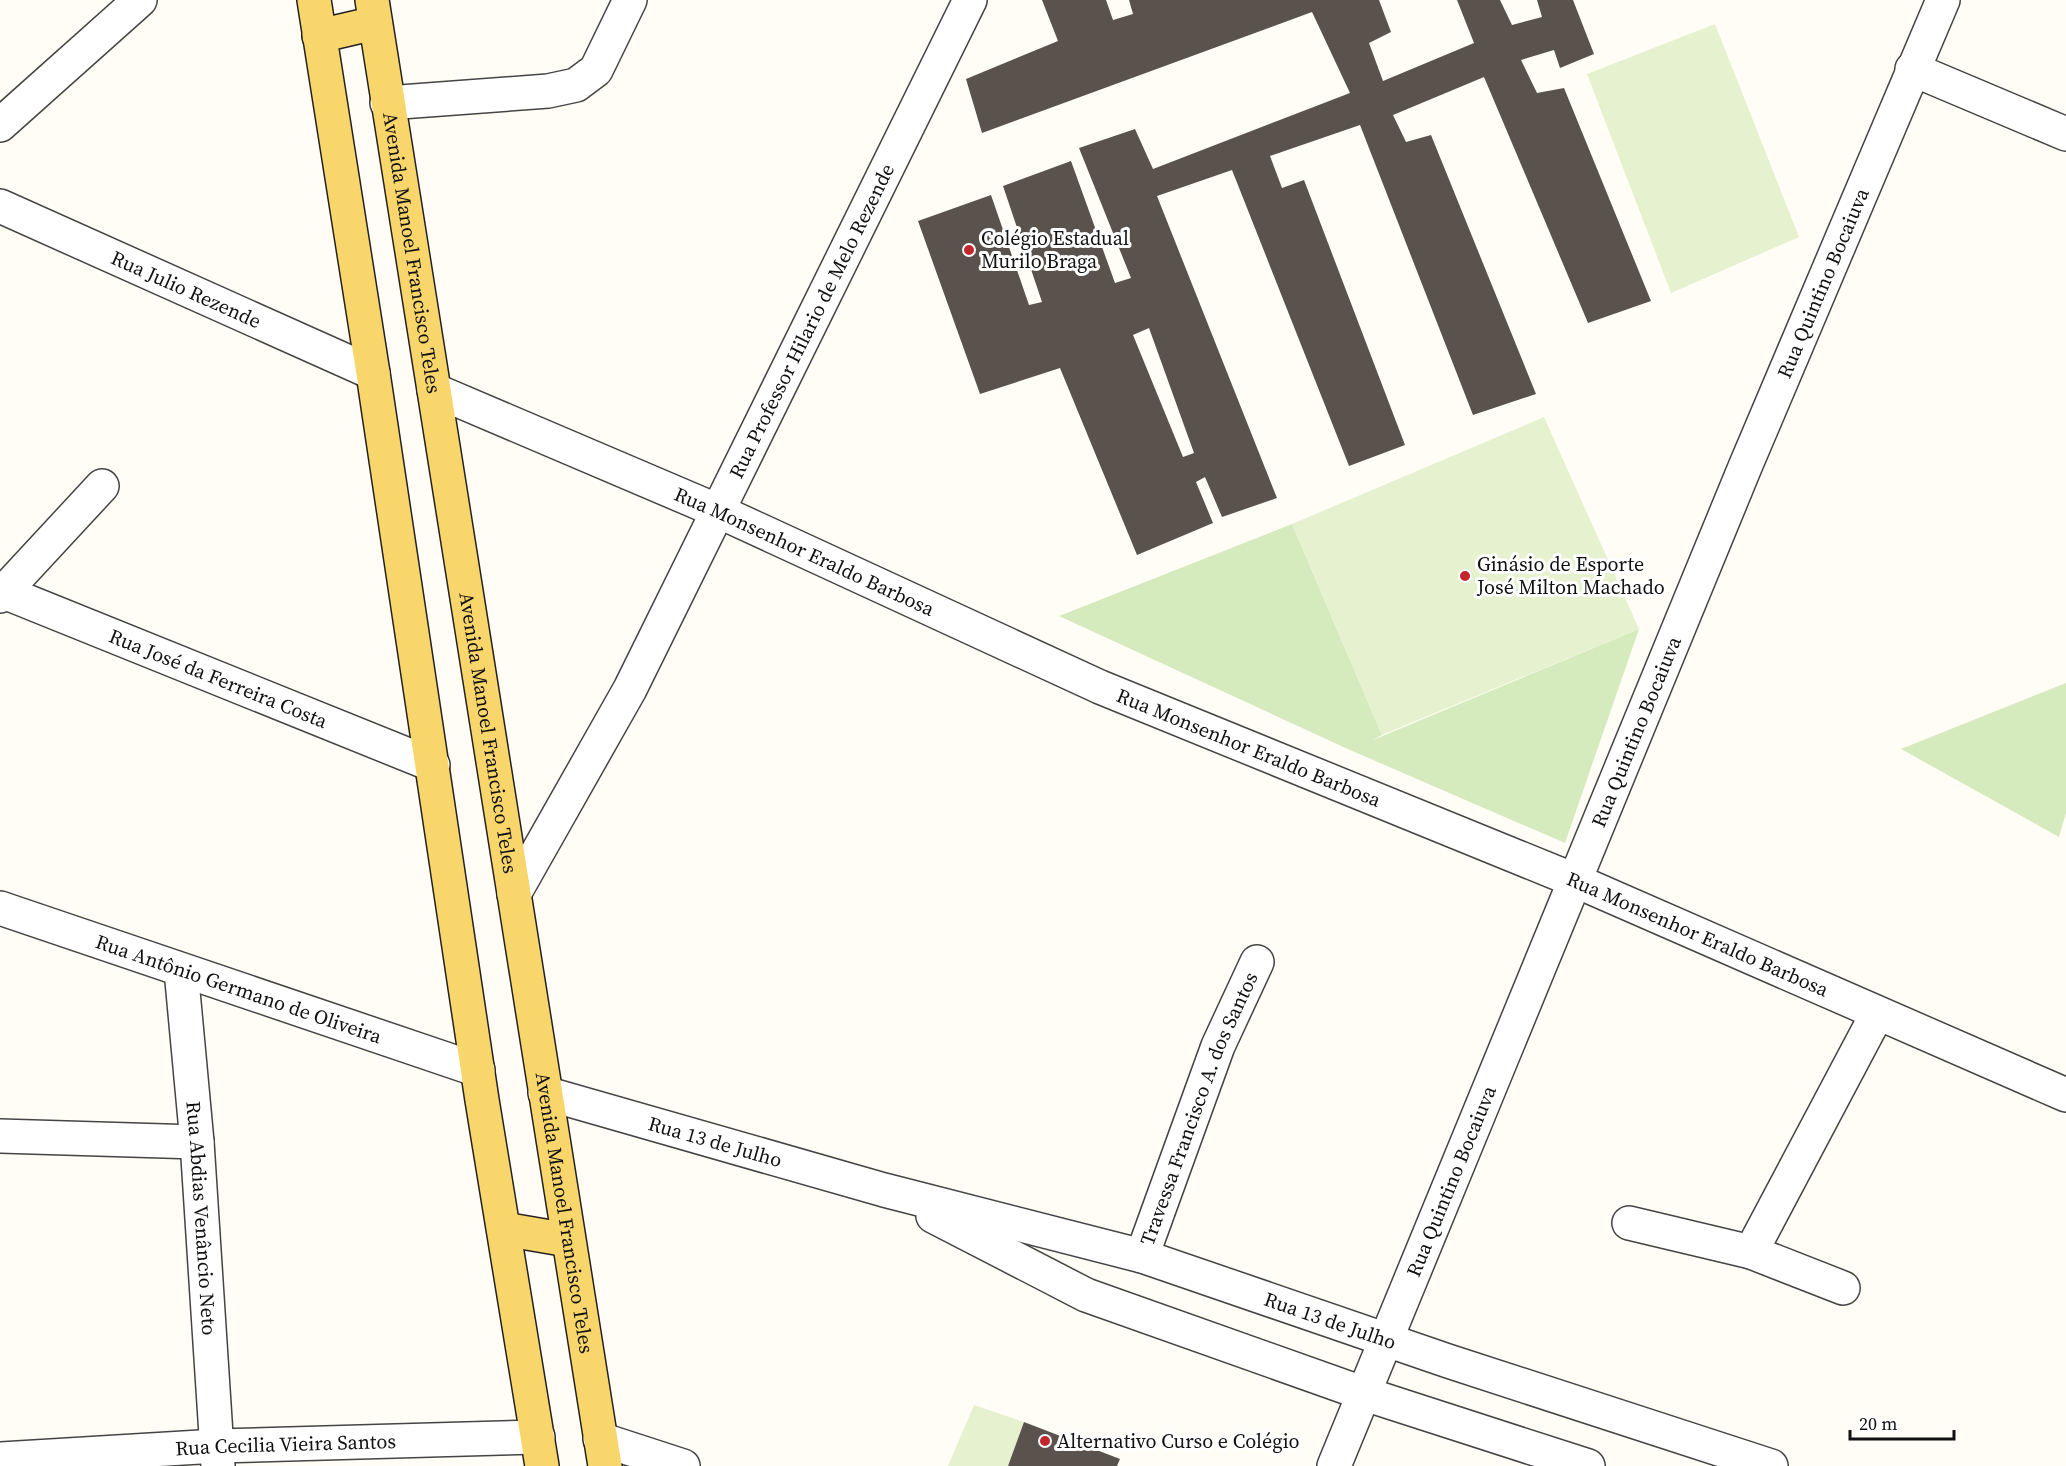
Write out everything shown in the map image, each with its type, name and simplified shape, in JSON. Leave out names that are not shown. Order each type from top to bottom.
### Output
[{"type":"main road","points":[[314,0],[374,374],[478,1070],[540,1451]]},
{"type":"main road","points":[[319,36],[373,12]]},
{"type":"main road","name":"Avenida Manoel Francisco Teles","points":[[373,12],[602,1452]]},
{"type":"main road","points":[[504,1229],[568,1240]]},
{"type":"street","points":[[0,125],[140,0]]},
{"type":"street","points":[[387,103],[548,91],[576,85],[596,70],[630,0]]},
{"type":"street","name":"Rua Professor Hilario de Melo Rezende","points":[[514,894],[630,688],[970,0]]},
{"type":"street","name":"Rua Quintino Bocaiuva","points":[[1334,1466],[1388,1339],[1574,880],[1942,0]]},
{"type":"street","points":[[1912,69],[2066,134]]},
{"type":"street","name":"Rua Julio Rezende","points":[[0,206],[374,374]]},
{"type":"street","name":"Rua Monsenhor Eraldo Barbosa","points":[[434,390],[718,511],[1100,687],[1574,880],[2066,1095]]},
{"type":"street","name":"Rua José da Ferreira Costa","points":[[102,486],[2,594],[433,765]]},
{"type":"street","name":"Rua Antônio Germano de Oliveira","points":[[0,908],[478,1070]]},
{"type":"street","name":"Travessa Francisco A. dos Santos","points":[[1142,1256],[1218,1046],[1257,962]]},
{"type":"street","name":"Rua Abdias Venâncio Neto","points":[[181,970],[197,1142],[218,1456]]},
{"type":"street","points":[[1751,1252],[1877,1014]]},
{"type":"street","name":"Rua 13 de Julho","points":[[546,1094],[884,1190],[1142,1256],[1771,1466]]},
{"type":"street","points":[[0,1136],[197,1142]]},
{"type":"street","name":"Rua 13 de Julho","points":[[884,1190],[1086,1295],[1365,1394],[1588,1466]]},
{"type":"street","points":[[1629,1223],[1751,1252],[1843,1288]]},
{"type":"street","name":"Rua Cecilia Vieira Santos","points":[[0,1459],[540,1451]]},
{"type":"street","points":[[602,1452],[683,1466]]},
{"type":"green space","points":[[1715,24],[1799,237],[1671,293],[1587,74]]},
{"type":"green space","name":"Ginásio de Esporte José Milton Machado","points":[[1544,417],[1639,629],[1382,735],[1292,524]]},
{"type":"green space","points":[[1292,524],[1382,735],[1373,740],[1639,629],[1565,843],[1350,750],[1059,616]]},
{"type":"green space","points":[[2066,683],[2066,813],[2059,837],[1901,749]]},
{"type":"green space","points":[[974,1405],[1024,1422],[1008,1466],[948,1466]]},
{"type":"building","name":"Colégio Estadual Murilo Braga","points":[[1042,0],[1106,0],[1113,20],[1133,14],[1129,0],[1379,0],[1391,32],[1369,43],[1383,81],[1474,43],[1457,0],[1500,0],[1512,25],[1542,17],[1537,0],[1573,0],[1594,54],[1560,68],[1554,50],[1521,60],[1537,93],[1564,88],[1651,301],[1588,323],[1484,77],[1393,115],[1406,142],[1431,135],[1536,394],[1473,415],[1360,125],[1270,156],[1282,188],[1304,180],[1405,445],[1349,466],[1232,170],[1157,196],[1277,498],[1222,517],[1205,477],[1196,482],[1213,523],[1137,555],[1060,368],[980,394],[918,221],[991,195],[1029,305],[1042,302],[1003,186],[1071,161],[1115,283],[1131,278],[1079,148],[1135,129],[1153,169],[1350,93],[1312,12],[982,133],[966,79],[1058,41]],"holes":[[[1149,328],[1194,453],[1183,457],[1133,335]]]},
{"type":"building","name":"Alternativo Curso e Colégio","points":[[1024,1422],[1120,1459],[1117,1466],[1008,1466]]},
{"type":"place","name":"Colégio Estadual Murilo Braga","points":[[969,250]]},
{"type":"place","name":"Ginásio de Esporte José Milton Machado","points":[[1465,576]]},
{"type":"place","name":"Alternativo Curso e Colégio","points":[[1045,1441]]}]
